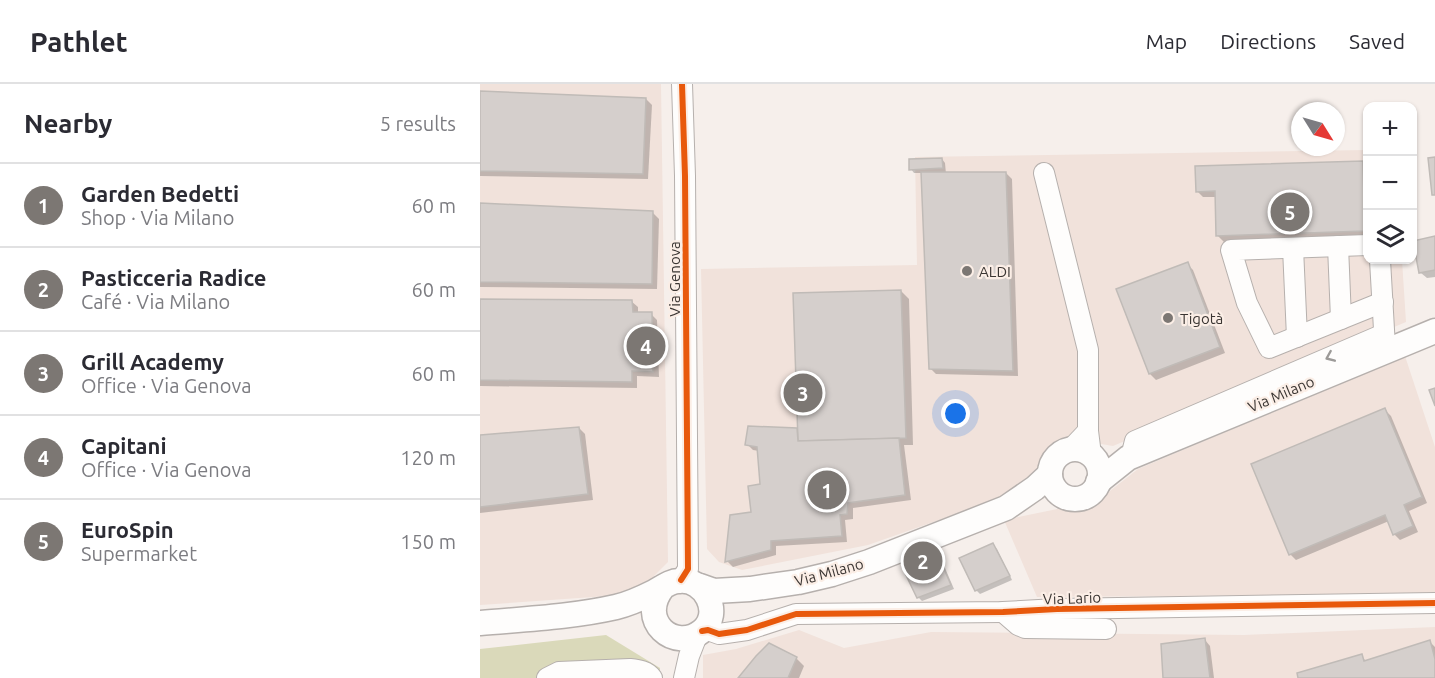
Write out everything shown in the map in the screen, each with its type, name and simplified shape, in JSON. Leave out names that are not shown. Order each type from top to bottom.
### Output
[{"type":"main road","name":"Via Milano","points":[[1098,482],[1129,458],[1385,343],[1435,331]]},
{"type":"main road","points":[[1062,453],[1085,454],[1098,465],[1100,474],[1095,489],[1075,499],[1061,495],[1051,482],[1050,474],[1056,458],[1062,453]]},
{"type":"main road","name":"Via Milano","points":[[1085,454],[1129,458]]},
{"type":"main road","name":"Via Milano","points":[[1006,508],[1035,488],[1050,474]]},
{"type":"main road","name":"Via Milano","points":[[685,581],[714,591],[750,589],[798,582],[869,562],[1006,508],[1068,498]]},
{"type":"main road","points":[[586,613],[627,604],[685,581]]},
{"type":"main road","points":[[660,626],[654,602],[657,594],[685,581]]},
{"type":"main road","points":[[480,623],[586,613],[624,614],[660,626],[680,639],[693,636],[706,626],[711,605],[708,596],[685,581]]},
{"type":"main road","name":"Via Milano","points":[[706,626],[724,604],[750,589]]},
{"type":"street","name":"Via Genova","points":[[682,84],[685,176],[685,581]]},
{"type":"street","points":[[1044,173],[1088,350],[1088,431],[1085,454]]},
{"type":"street","points":[[1278,379],[1269,348],[1247,303],[1231,250],[1363,245]]},
{"type":"street","points":[[1338,246],[1341,319]]},
{"type":"street","points":[[1293,248],[1297,337]]},
{"type":"street","points":[[1129,458],[1135,441],[1278,379],[1385,343],[1380,264]]},
{"type":"street","points":[[1269,348],[1383,303]]},
{"type":"street","name":"Via Lario","points":[[706,626],[719,634],[747,630],[796,614],[1435,603]]},
{"type":"street","points":[[1003,612],[1025,628],[1106,629]]},
{"type":"street","points":[[660,626],[684,676]]},
{"type":"street","points":[[684,676],[693,643],[706,626]]},
{"type":"street","points":[[547,678],[559,672],[630,669],[640,670],[652,678]]},
{"type":"shaded area","points":[[480,84],[661,84],[668,562],[636,594],[480,605]]},
{"type":"shaded area","points":[[1345,150],[1363,150],[1363,264],[1402,264],[1406,322],[1113,446],[1072,439],[1056,446],[1043,460],[1039,476],[1013,494],[868,545],[742,570],[719,562],[707,549],[701,269],[917,265],[915,157],[1291,151],[1291,156],[1345,156]]},
{"type":"shaded area","points":[[1405,356],[1435,447],[1435,593],[1037,597],[1004,520],[1062,508],[1070,512],[1087,509],[1138,469]]},
{"type":"shaded area","points":[[1435,627],[1435,678],[703,678],[703,655],[736,649],[799,630],[844,648],[931,632],[1244,635]]},
{"type":"green space","points":[[606,635],[660,668],[660,678],[480,678],[480,649]]},
{"type":"building","points":[[480,91],[646,98],[643,174],[480,171]]},
{"type":"building","points":[[1435,157],[1435,195],[1432,195],[1428,158]]},
{"type":"building","points":[[942,158],[943,168],[909,170],[909,159]]},
{"type":"building","points":[[1363,161],[1363,231],[1216,236],[1215,191],[1196,192],[1195,166]]},
{"type":"building","name":"ALDI","points":[[921,172],[1006,172],[1013,371],[929,369]]},
{"type":"building","points":[[480,203],[653,211],[652,284],[480,282]]},
{"type":"building","points":[[1435,236],[1435,270],[1419,273],[1417,240]]},
{"type":"building","name":"Tigotà","points":[[1188,262],[1220,347],[1149,374],[1116,289]]},
{"type":"building","points":[[901,290],[906,438],[798,441],[793,293]]},
{"type":"building","points":[[480,299],[632,300],[633,312],[652,312],[653,372],[632,371],[632,382],[480,380]]},
{"type":"building","points":[[1435,388],[1435,406],[1429,390]]},
{"type":"building","points":[[1385,408],[1422,497],[1404,505],[1413,526],[1393,535],[1385,515],[1289,555],[1251,464]]},
{"type":"building","points":[[748,426],[797,428],[798,441],[899,438],[905,495],[848,503],[847,514],[840,515],[842,536],[771,541],[771,550],[725,562],[730,515],[751,512],[748,486],[760,484],[757,447],[745,445]]},
{"type":"building","points":[[579,427],[588,494],[480,507],[480,435]]},
{"type":"building","points":[[993,543],[1010,576],[975,591],[959,558]]},
{"type":"building","points":[[938,555],[951,585],[917,598],[903,569]]},
{"type":"building","points":[[1205,638],[1210,678],[1163,678],[1161,644]]},
{"type":"building","points":[[1430,640],[1435,659],[1435,678],[1298,678],[1297,673],[1362,654],[1364,661]]},
{"type":"building","points":[[769,643],[797,657],[788,678],[738,678],[756,656]]},
{"type":"cycle path","points":[[681,580],[688,569],[685,176],[682,84]]},
{"type":"cycle path","points":[[702,631],[708,630],[719,634],[747,630],[796,614],[1435,603]]},
{"type":"place","name":"EuroSpin","points":[[1290,212]]},
{"type":"place","name":"ALDI","points":[[967,271]]},
{"type":"place","name":"Tigotà","points":[[1168,318]]},
{"type":"place","name":"Capitani","points":[[646,346]]},
{"type":"place","name":"Grill Academy","points":[[803,393]]},
{"type":"place","name":"Garden Bedetti","points":[[827,490]]},
{"type":"place","name":"Pasticceria Radice","points":[[923,561]]}]
